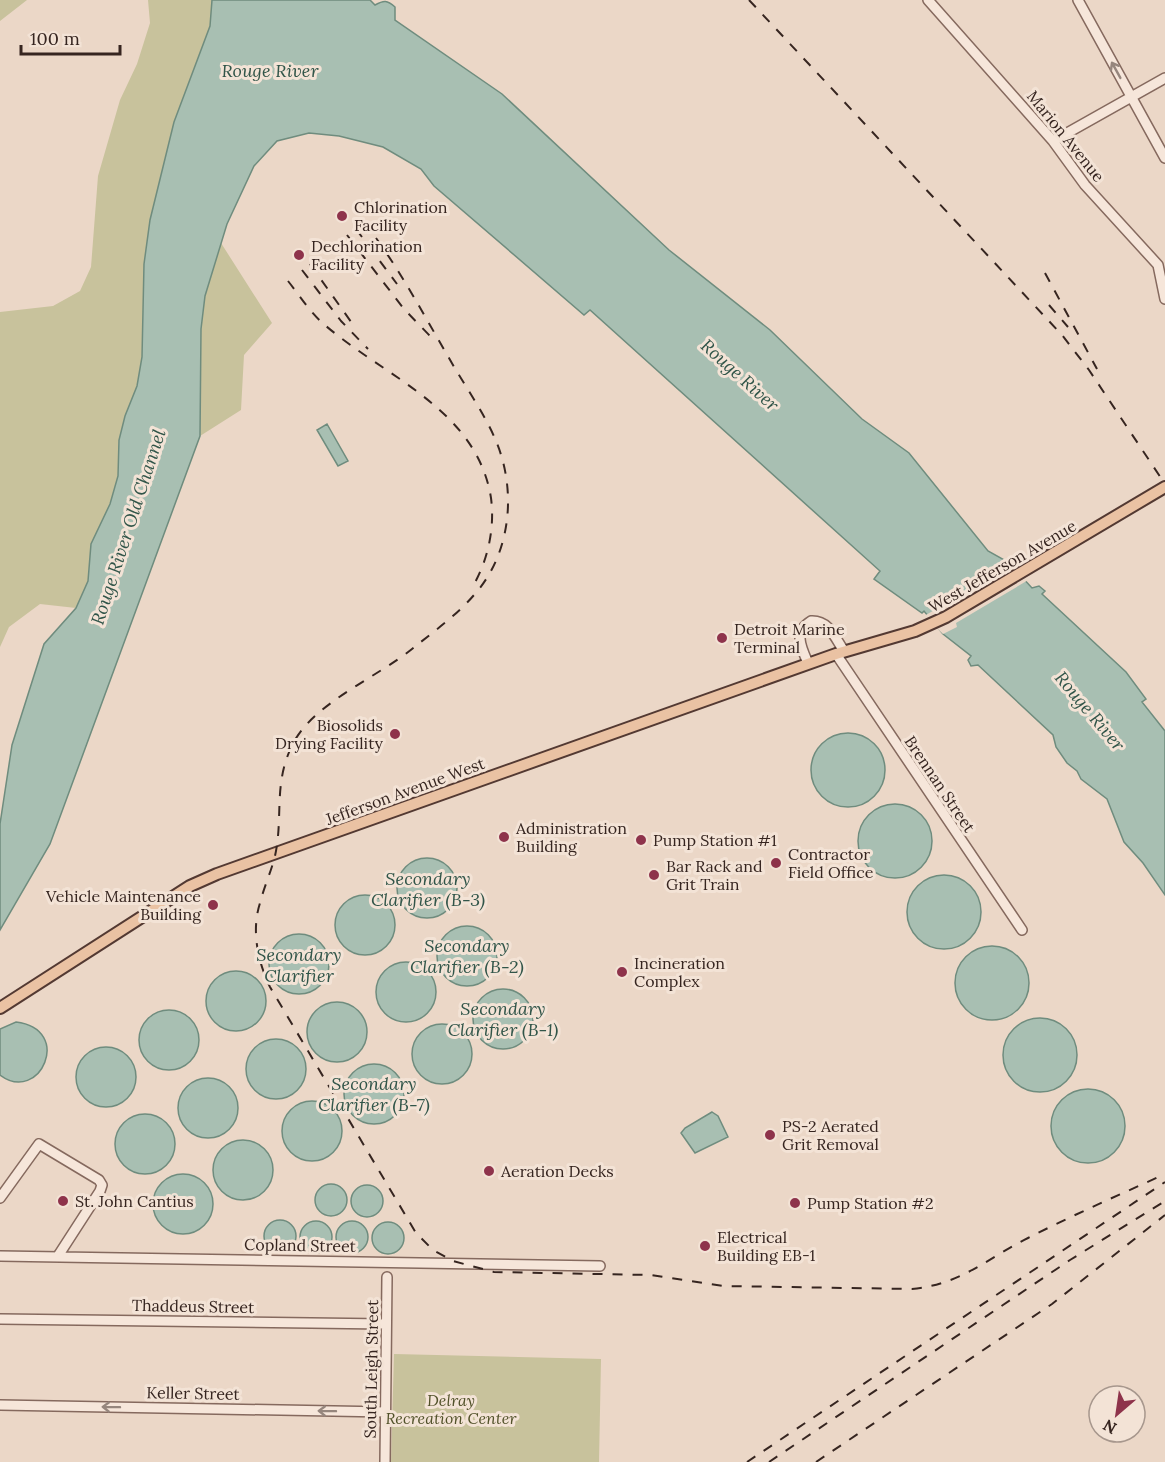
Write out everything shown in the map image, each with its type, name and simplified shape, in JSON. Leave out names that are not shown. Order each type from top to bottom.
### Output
[{"type":"main road","name":"West Jefferson Avenue","points":[[840,652],[930,625],[1021,574],[1165,487]]},
{"type":"main road","name":"Jefferson Avenue West","points":[[0,1008],[190,886],[217,874],[840,652]]},
{"type":"street","name":"Marion Avenue","points":[[928,0],[1053,141],[1085,185],[1165,273]]},
{"type":"street","points":[[1078,0],[1165,158]]},
{"type":"street","points":[[1053,141],[1165,78]]},
{"type":"street","points":[[1158,265],[1165,299]]},
{"type":"street","name":"Brennan Street","points":[[808,663],[800,636],[801,630],[811,621],[820,621],[827,625],[840,652],[1022,930]]},
{"type":"street","points":[[0,1198],[39,1144],[80,1168],[102,1185],[58,1256]]},
{"type":"street","name":"Copland Street","points":[[0,1256],[600,1266]]},
{"type":"street","name":"South Leigh Street","points":[[385,1462],[387,1277]]},
{"type":"street","name":"Thaddeus Street","points":[[0,1319],[386,1324]]},
{"type":"street","name":"Keller Street","points":[[0,1405],[386,1412]]},
{"type":"green space","points":[[0,0],[27,0],[0,21]]},
{"type":"green space","points":[[148,0],[212,0],[210,26],[174,122],[150,220],[144,264],[142,357],[137,386],[125,416],[119,440],[118,476],[110,504],[91,544],[88,581],[76,608],[40,604],[9,627],[0,647],[0,312],[53,306],[80,291],[91,267],[98,176],[120,100],[137,64],[150,23]]},
{"type":"green space","points":[[221,243],[272,323],[244,355],[241,410],[200,436],[201,329],[205,296]]},
{"type":"green space","name":"Delray Recreation Center","points":[[394,1354],[601,1359],[599,1462],[391,1462]]},
{"type":"water","name":"Rouge River","points":[[212,0],[370,0],[375,5],[383,2],[390,3],[395,7],[395,20],[502,94],[669,250],[770,330],[862,419],[909,453],[988,551],[1008,562],[1032,588],[1039,586],[1045,591],[1042,594],[1126,672],[1146,699],[1142,702],[1165,731],[1165,895],[1143,863],[1124,842],[1107,799],[1081,779],[1077,771],[1067,763],[1056,747],[1053,735],[978,665],[971,666],[968,660],[971,656],[943,634],[924,611],[922,613],[874,579],[880,571],[590,310],[584,315],[434,186],[421,169],[383,147],[339,136],[309,133],[277,141],[254,166],[227,224],[205,296],[201,329],[200,436],[50,844],[0,930],[0,824],[12,745],[44,644],[76,608],[88,581],[91,544],[110,504],[118,476],[119,440],[125,416],[137,386],[142,357],[144,264],[150,220],[174,122],[210,26]]},
{"type":"water","points":[[327,424],[348,461],[338,466],[317,430]]},
{"type":"water","points":[[848,733],[869,739],[879,749],[885,770],[879,791],[869,801],[848,807],[827,801],[817,791],[811,770],[817,749],[827,739]]},
{"type":"water","points":[[895,804],[916,810],[926,820],[932,841],[926,862],[916,872],[895,878],[874,872],[864,862],[858,841],[864,820],[874,810]]},
{"type":"water","name":"Secondary Clarifier (B-3)","points":[[427,858],[448,867],[457,888],[448,909],[427,918],[406,909],[397,888],[406,867]]},
{"type":"water","points":[[944,875],[965,881],[975,891],[981,912],[975,933],[965,943],[944,949],[923,943],[913,933],[907,912],[913,891],[923,881]]},
{"type":"water","points":[[365,895],[386,904],[395,925],[386,946],[365,955],[344,946],[335,925],[344,904]]},
{"type":"water","name":"Secondary Clarifier (B-2)","points":[[467,926],[488,935],[497,956],[488,977],[467,986],[446,977],[437,956],[446,935]]},
{"type":"water","name":"Secondary Clarifier","points":[[299,934],[320,943],[329,964],[320,985],[299,994],[278,985],[269,964],[278,943]]},
{"type":"water","points":[[992,946],[1013,952],[1023,962],[1029,983],[1023,1004],[1013,1014],[992,1020],[971,1014],[961,1004],[955,983],[961,962],[971,952]]},
{"type":"water","points":[[406,962],[427,971],[436,992],[427,1013],[406,1022],[385,1013],[376,992],[385,971]]},
{"type":"water","name":"Secondary Clarifier","points":[[236,971],[257,980],[266,1001],[257,1022],[236,1031],[215,1022],[206,1001],[215,980]]},
{"type":"water","name":"Secondary Clarifier (B-1)","points":[[503,989],[524,998],[533,1019],[524,1040],[503,1049],[482,1040],[473,1019],[482,998]]},
{"type":"water","name":"Secondary Clarifier","points":[[337,1002],[358,1011],[367,1032],[358,1053],[337,1062],[316,1053],[307,1032],[316,1011]]},
{"type":"water","points":[[169,1010],[190,1019],[199,1040],[190,1061],[169,1070],[148,1061],[139,1040],[148,1019]]},
{"type":"water","points":[[1040,1018],[1061,1024],[1071,1034],[1077,1055],[1071,1076],[1061,1086],[1040,1092],[1019,1086],[1009,1076],[1003,1055],[1009,1034],[1019,1024]]},
{"type":"water","points":[[16,1022],[34,1028],[44,1037],[47,1050],[45,1062],[38,1073],[28,1080],[15,1082],[0,1075],[0,1029]]},
{"type":"water","points":[[442,1024],[463,1033],[472,1054],[463,1075],[442,1084],[421,1075],[412,1054],[421,1033]]},
{"type":"water","points":[[276,1039],[297,1048],[306,1069],[297,1090],[276,1099],[255,1090],[246,1069],[255,1048]]},
{"type":"water","points":[[106,1047],[127,1056],[136,1077],[127,1098],[106,1107],[85,1098],[76,1077],[85,1056]]},
{"type":"water","name":"Secondary Clarifier (B-7)","points":[[374,1064],[395,1073],[404,1094],[395,1115],[374,1124],[353,1115],[344,1094],[353,1073]]},
{"type":"water","points":[[208,1078],[229,1087],[238,1108],[229,1129],[208,1138],[187,1129],[178,1108],[187,1087]]},
{"type":"water","points":[[1088,1089],[1109,1095],[1119,1105],[1125,1126],[1119,1147],[1109,1157],[1088,1163],[1067,1157],[1057,1147],[1051,1126],[1057,1105],[1067,1095]]},
{"type":"water","points":[[312,1101],[333,1110],[342,1131],[333,1152],[312,1161],[291,1152],[282,1131],[291,1110]]},
{"type":"water","points":[[712,1112],[718,1116],[728,1137],[695,1153],[681,1133],[685,1128]]},
{"type":"water","points":[[145,1114],[166,1123],[175,1144],[166,1165],[145,1174],[124,1165],[115,1144],[124,1123]]},
{"type":"water","points":[[243,1140],[264,1149],[273,1170],[264,1191],[243,1200],[222,1191],[213,1170],[222,1149]]},
{"type":"water","points":[[183,1174],[204,1183],[213,1204],[204,1225],[183,1234],[162,1225],[153,1204],[162,1183]]},
{"type":"water","points":[[331,1184],[342,1189],[347,1200],[342,1211],[331,1216],[320,1211],[315,1200],[320,1189]]},
{"type":"water","points":[[367,1185],[378,1190],[383,1201],[378,1212],[367,1217],[356,1212],[351,1201],[356,1190]]},
{"type":"water","points":[[280,1220],[291,1225],[296,1236],[291,1247],[280,1252],[269,1247],[264,1236],[269,1225]]},
{"type":"water","points":[[316,1221],[327,1226],[332,1237],[327,1248],[316,1253],[305,1248],[300,1237],[305,1226]]},
{"type":"water","points":[[352,1221],[363,1226],[368,1237],[363,1248],[352,1253],[341,1248],[336,1237],[341,1226]]},
{"type":"water","points":[[388,1222],[399,1227],[404,1238],[399,1249],[388,1254],[377,1249],[372,1238],[377,1227]]},
{"type":"pier","points":[[1011,563],[1030,579],[956,623],[957,627],[943,634],[924,616],[993,577],[997,573],[996,570]]},
{"type":"railway","points":[[749,0],[1062,335],[1089,370],[1165,484]]},
{"type":"railway","points":[[364,222],[409,288],[491,430],[503,460],[507,480],[507,521],[496,561],[474,595],[412,649],[332,702],[305,726],[295,740],[283,770],[278,841],[257,914],[256,935],[259,957],[270,987],[416,1233],[433,1250],[453,1261],[494,1272],[651,1275],[723,1286],[912,1289],[945,1282],[960,1276],[1045,1230],[1165,1174]]},
{"type":"railway","points":[[356,229],[397,284]]},
{"type":"railway","points":[[347,235],[404,309],[431,337]]},
{"type":"railway","points":[[310,264],[354,326]]},
{"type":"railway","points":[[302,270],[341,321],[368,349]]},
{"type":"railway","points":[[1045,273],[1097,369]]},
{"type":"railway","points":[[288,281],[321,321],[350,345],[426,398],[468,441],[482,467],[492,509],[489,544],[483,566],[473,586]]},
{"type":"railway","points":[[1049,305],[1068,327]]},
{"type":"railway","points":[[747,1462],[1165,1182]]},
{"type":"railway","points":[[769,1462],[1070,1260],[1165,1201]]},
{"type":"railway","points":[[816,1462],[1052,1304],[1165,1215]]},
{"type":"place","name":"Chlorination Facility","points":[[342,216]]},
{"type":"place","name":"Dechlorination Facility","points":[[299,255]]},
{"type":"place","name":"Detroit Marine Terminal","points":[[722,638]]},
{"type":"place","name":"Biosolids Drying Facility","points":[[395,734]]},
{"type":"place","name":"Administration Building","points":[[504,837]]},
{"type":"place","name":"Pump Station #1","points":[[641,840]]},
{"type":"place","name":"Contractor Field Office","points":[[776,863]]},
{"type":"place","name":"Bar Rack and Grit Train","points":[[654,875]]},
{"type":"place","name":"Vehicle Maintenance Building","points":[[213,905]]},
{"type":"place","name":"Incineration Complex","points":[[622,972]]},
{"type":"place","name":"PS-2 Aerated Grit Removal","points":[[770,1135]]},
{"type":"place","name":"Aeration Decks","points":[[489,1171]]},
{"type":"place","name":"St. John Cantius","points":[[63,1201]]},
{"type":"place","name":"Pump Station #2","points":[[795,1203]]},
{"type":"place","name":"Electrical Building EB-1","points":[[705,1246]]},
{"type":"water label","name":"Rouge River Old Channel","points":[[128,527]]}]
